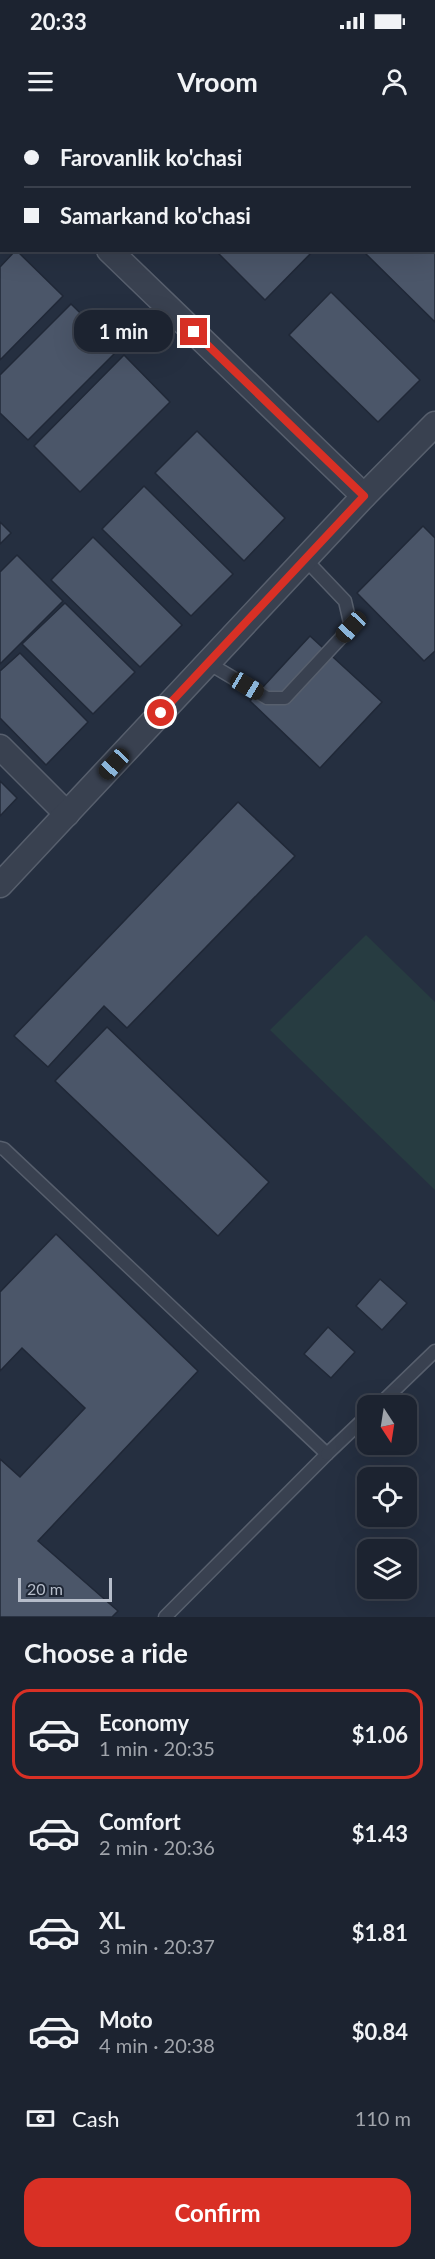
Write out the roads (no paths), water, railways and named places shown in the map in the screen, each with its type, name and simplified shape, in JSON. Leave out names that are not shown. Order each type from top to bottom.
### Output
[{"type":"street","points":[[111,252],[364,496]]},
{"type":"street","points":[[0,885],[364,496],[435,424]]},
{"type":"street","points":[[0,747],[67,814]]},
{"type":"lane","points":[[208,663],[267,698],[285,698],[314,667],[351,627],[345,601],[305,559]]},
{"type":"lane","points":[[0,1148],[4,1149],[327,1454]]},
{"type":"lane","points":[[389,1395],[435,1351]]},
{"type":"lane","points":[[165,1617],[357,1425]]}]
